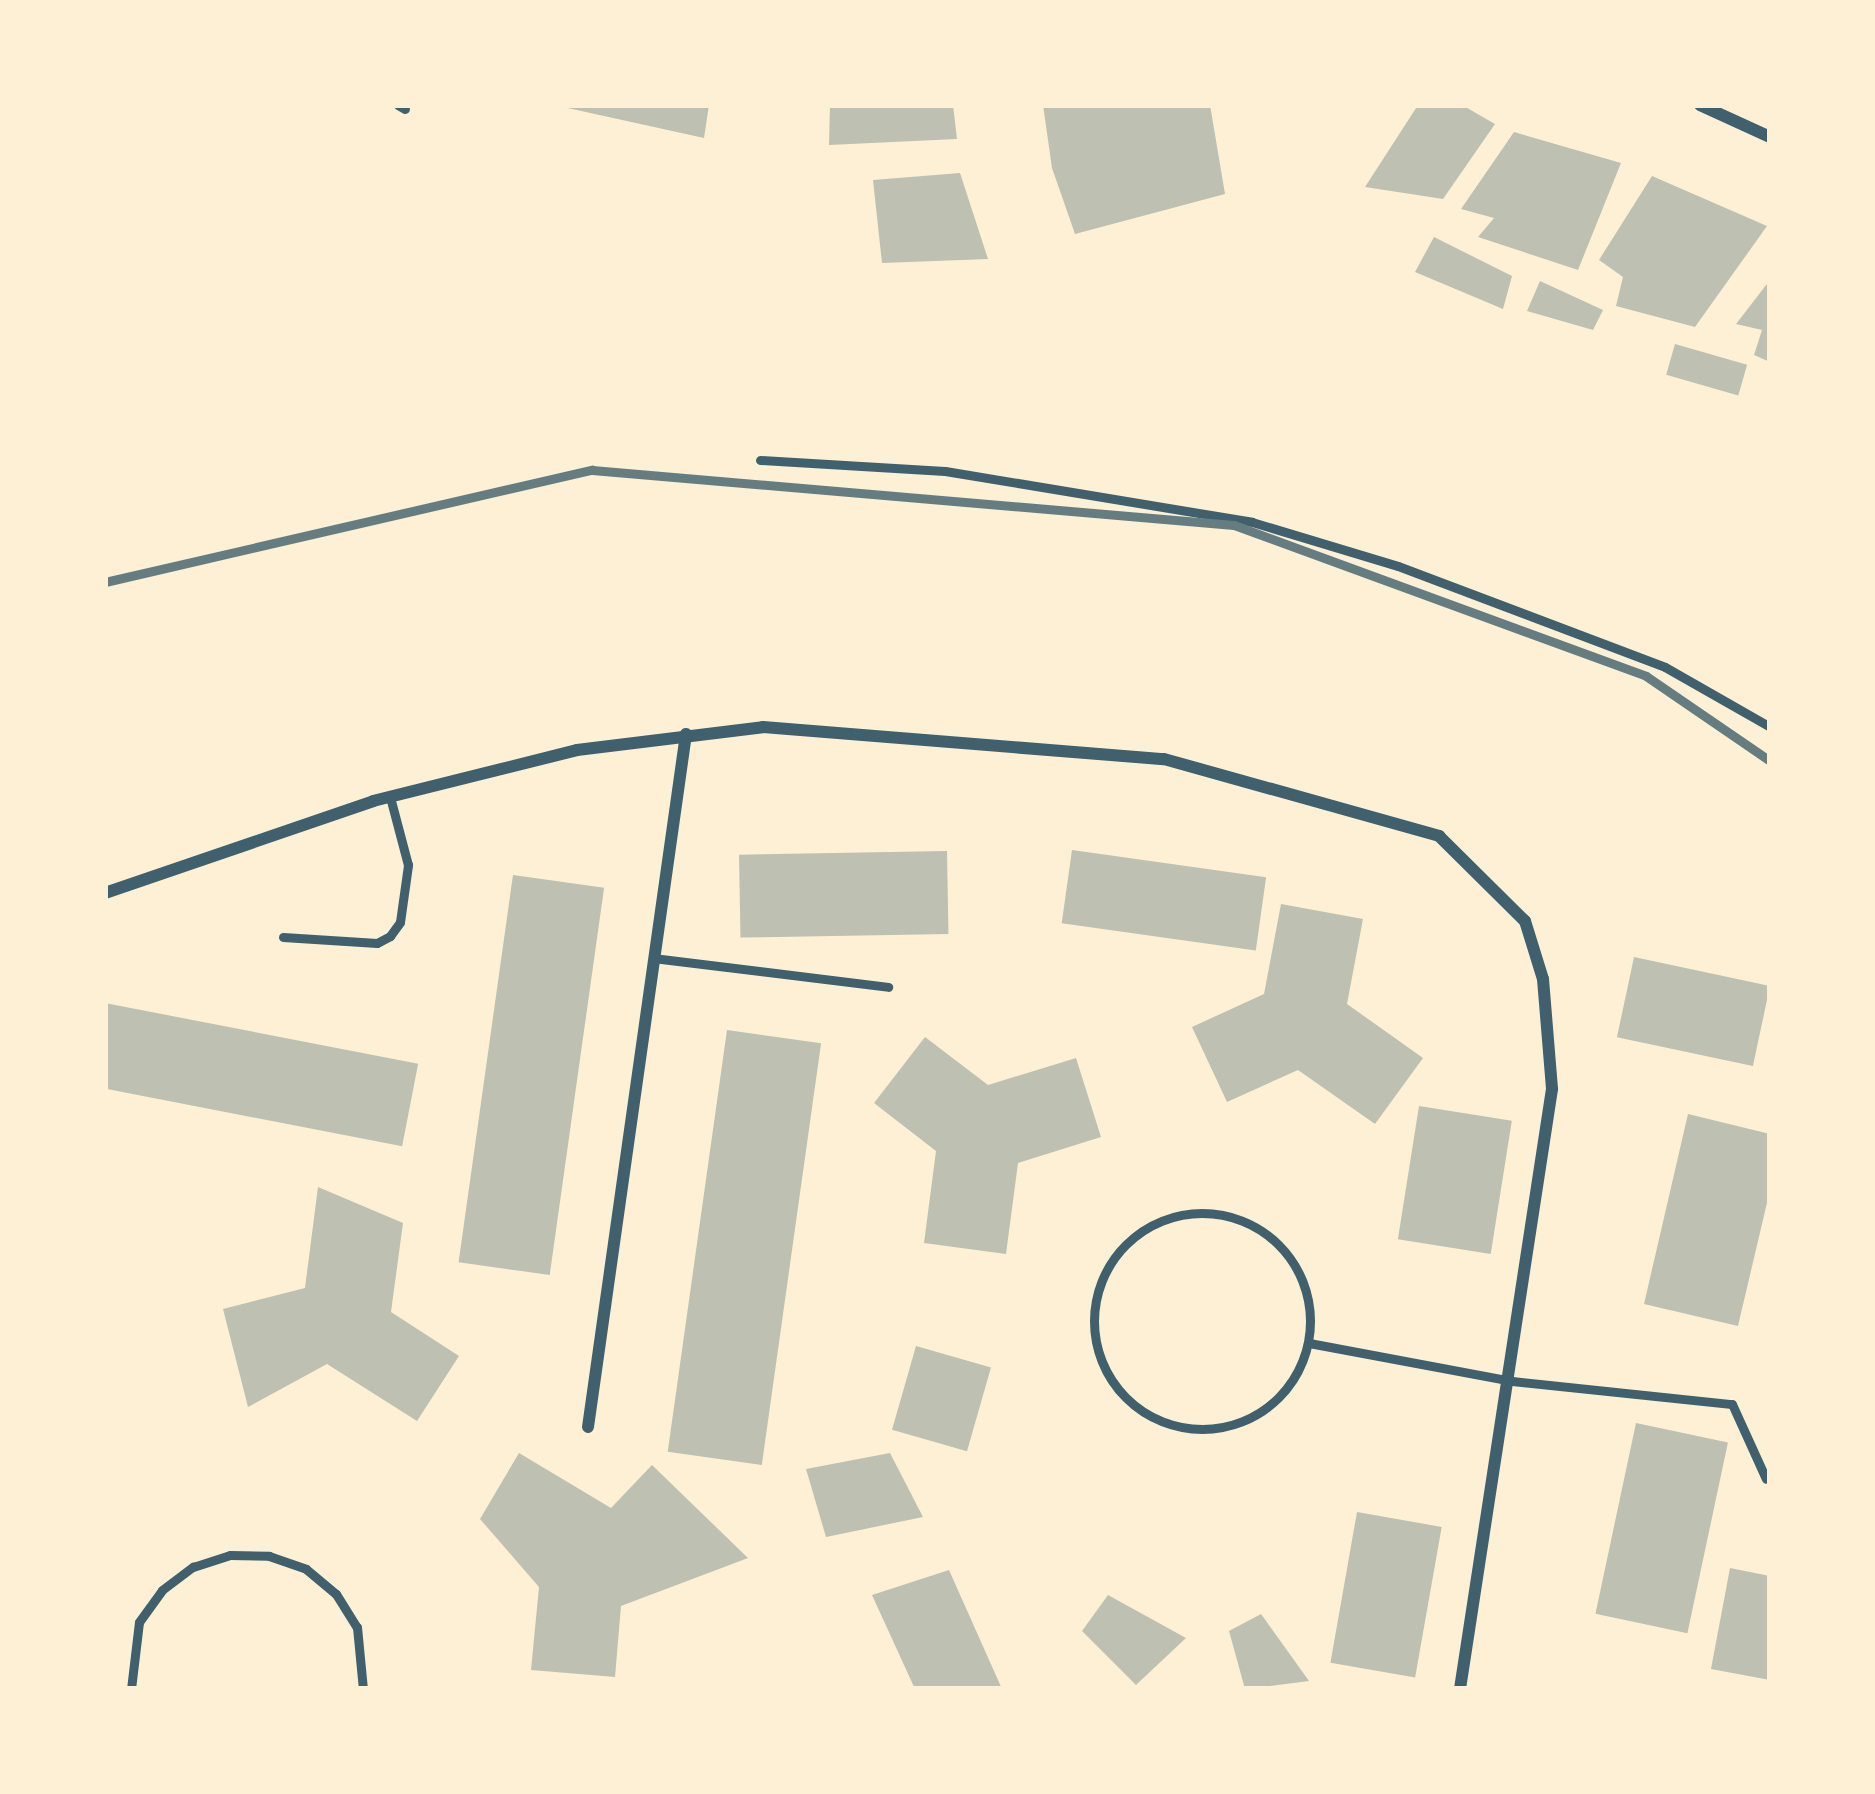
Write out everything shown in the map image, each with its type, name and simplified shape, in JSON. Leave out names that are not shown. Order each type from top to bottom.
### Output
[{"type":"street","points":[[1700,105],[1770,136]]},
{"type":"street","points":[[105,893],[390,797],[577,750],[686,734],[787,728],[1164,759],[1439,836],[1525,921],[1543,979],[1552,1089],[1512,1381],[1460,1689]]},
{"type":"street","points":[[587,1427],[686,734]]},
{"type":"lane","points":[[760,460],[945,471],[1252,522],[1398,566],[1665,667],[1770,728]]},
{"type":"lane","points":[[283,937],[377,943],[400,922],[408,865],[390,797]]},
{"type":"lane","points":[[653,958],[888,987]]},
{"type":"lane","points":[[1205,1213],[1243,1220],[1275,1240],[1298,1270],[1310,1306],[1309,1343],[1294,1378],[1269,1406],[1236,1424],[1198,1430],[1161,1422],[1129,1402],[1105,1372],[1094,1336],[1094,1298],[1108,1263],[1134,1235],[1168,1217],[1205,1213]]},
{"type":"lane","points":[[1309,1343],[1512,1381],[1732,1405],[1766,1479]]},
{"type":"lane","points":[[131,1689],[140,1622],[161,1590],[194,1567],[230,1556],[269,1556],[306,1569],[336,1594],[357,1627],[363,1689]]},
{"type":"building","points":[[554,105],[709,105],[704,138]]},
{"type":"building","points":[[830,105],[953,105],[957,139],[829,145]]},
{"type":"building","points":[[1043,105],[1210,105],[1225,194],[1075,234],[1052,168]]},
{"type":"building","points":[[1418,105],[1462,105],[1495,124],[1443,199],[1365,187]]},
{"type":"building","points":[[1514,132],[1621,163],[1578,270],[1478,237],[1494,218],[1461,209]]},
{"type":"building","points":[[960,173],[988,259],[882,263],[873,180]]},
{"type":"building","points":[[1652,176],[1767,226],[1695,327],[1616,306],[1623,277],[1599,260]]},
{"type":"building","points":[[1434,237],[1512,276],[1503,309],[1415,272]]},
{"type":"building","points":[[1770,280],[1770,362],[1754,355],[1762,330],[1736,324]]},
{"type":"building","points":[[1540,281],[1603,310],[1593,330],[1527,311]]},
{"type":"building","points":[[1675,344],[1747,365],[1738,395],[1666,375]]},
{"type":"building","points":[[1072,850],[1266,877],[1256,951],[1062,923]]},
{"type":"building","points":[[947,851],[948,934],[740,938],[739,855]]},
{"type":"building","points":[[513,875],[604,888],[550,1275],[459,1262]]},
{"type":"building","points":[[1281,904],[1363,919],[1347,1004],[1423,1058],[1375,1124],[1298,1070],[1227,1102],[1192,1027],[1264,994]]},
{"type":"building","points":[[1634,957],[1770,986],[1753,1066],[1617,1037]]},
{"type":"building","points":[[105,1003],[418,1064],[402,1146],[105,1089]]},
{"type":"building","points":[[727,1030],[821,1043],[762,1465],[668,1452]]},
{"type":"building","points":[[925,1037],[988,1085],[1076,1058],[1101,1137],[1018,1163],[1006,1254],[924,1243],[936,1151],[874,1103]]},
{"type":"building","points":[[1419,1106],[1512,1121],[1491,1254],[1398,1239]]},
{"type":"building","points":[[1688,1114],[1770,1134],[1770,1190],[1738,1326],[1644,1304]]},
{"type":"building","points":[[318,1187],[403,1223],[391,1312],[459,1356],[417,1421],[327,1364],[248,1407],[223,1309],[305,1288]]},
{"type":"building","points":[[916,1346],[991,1367],[967,1451],[892,1430]]},
{"type":"building","points":[[1636,1423],[1728,1443],[1687,1633],[1595,1614]]},
{"type":"building","points":[[519,1453],[611,1508],[652,1465],[748,1558],[621,1606],[615,1677],[531,1670],[539,1587],[480,1519]]},
{"type":"building","points":[[890,1453],[923,1517],[826,1537],[806,1469]]},
{"type":"building","points":[[1357,1512],[1442,1527],[1415,1678],[1330,1663]]},
{"type":"building","points":[[1730,1568],[1770,1576],[1770,1680],[1711,1669]]},
{"type":"building","points":[[949,1570],[1002,1689],[915,1689],[872,1595]]},
{"type":"building","points":[[1108,1595],[1186,1638],[1136,1685],[1082,1631]]},
{"type":"building","points":[[1261,1614],[1309,1681],[1245,1689],[1229,1631]]},
{"type":"railway","points":[[105,582],[592,470],[1234,525],[1646,676],[1770,761]]}]
